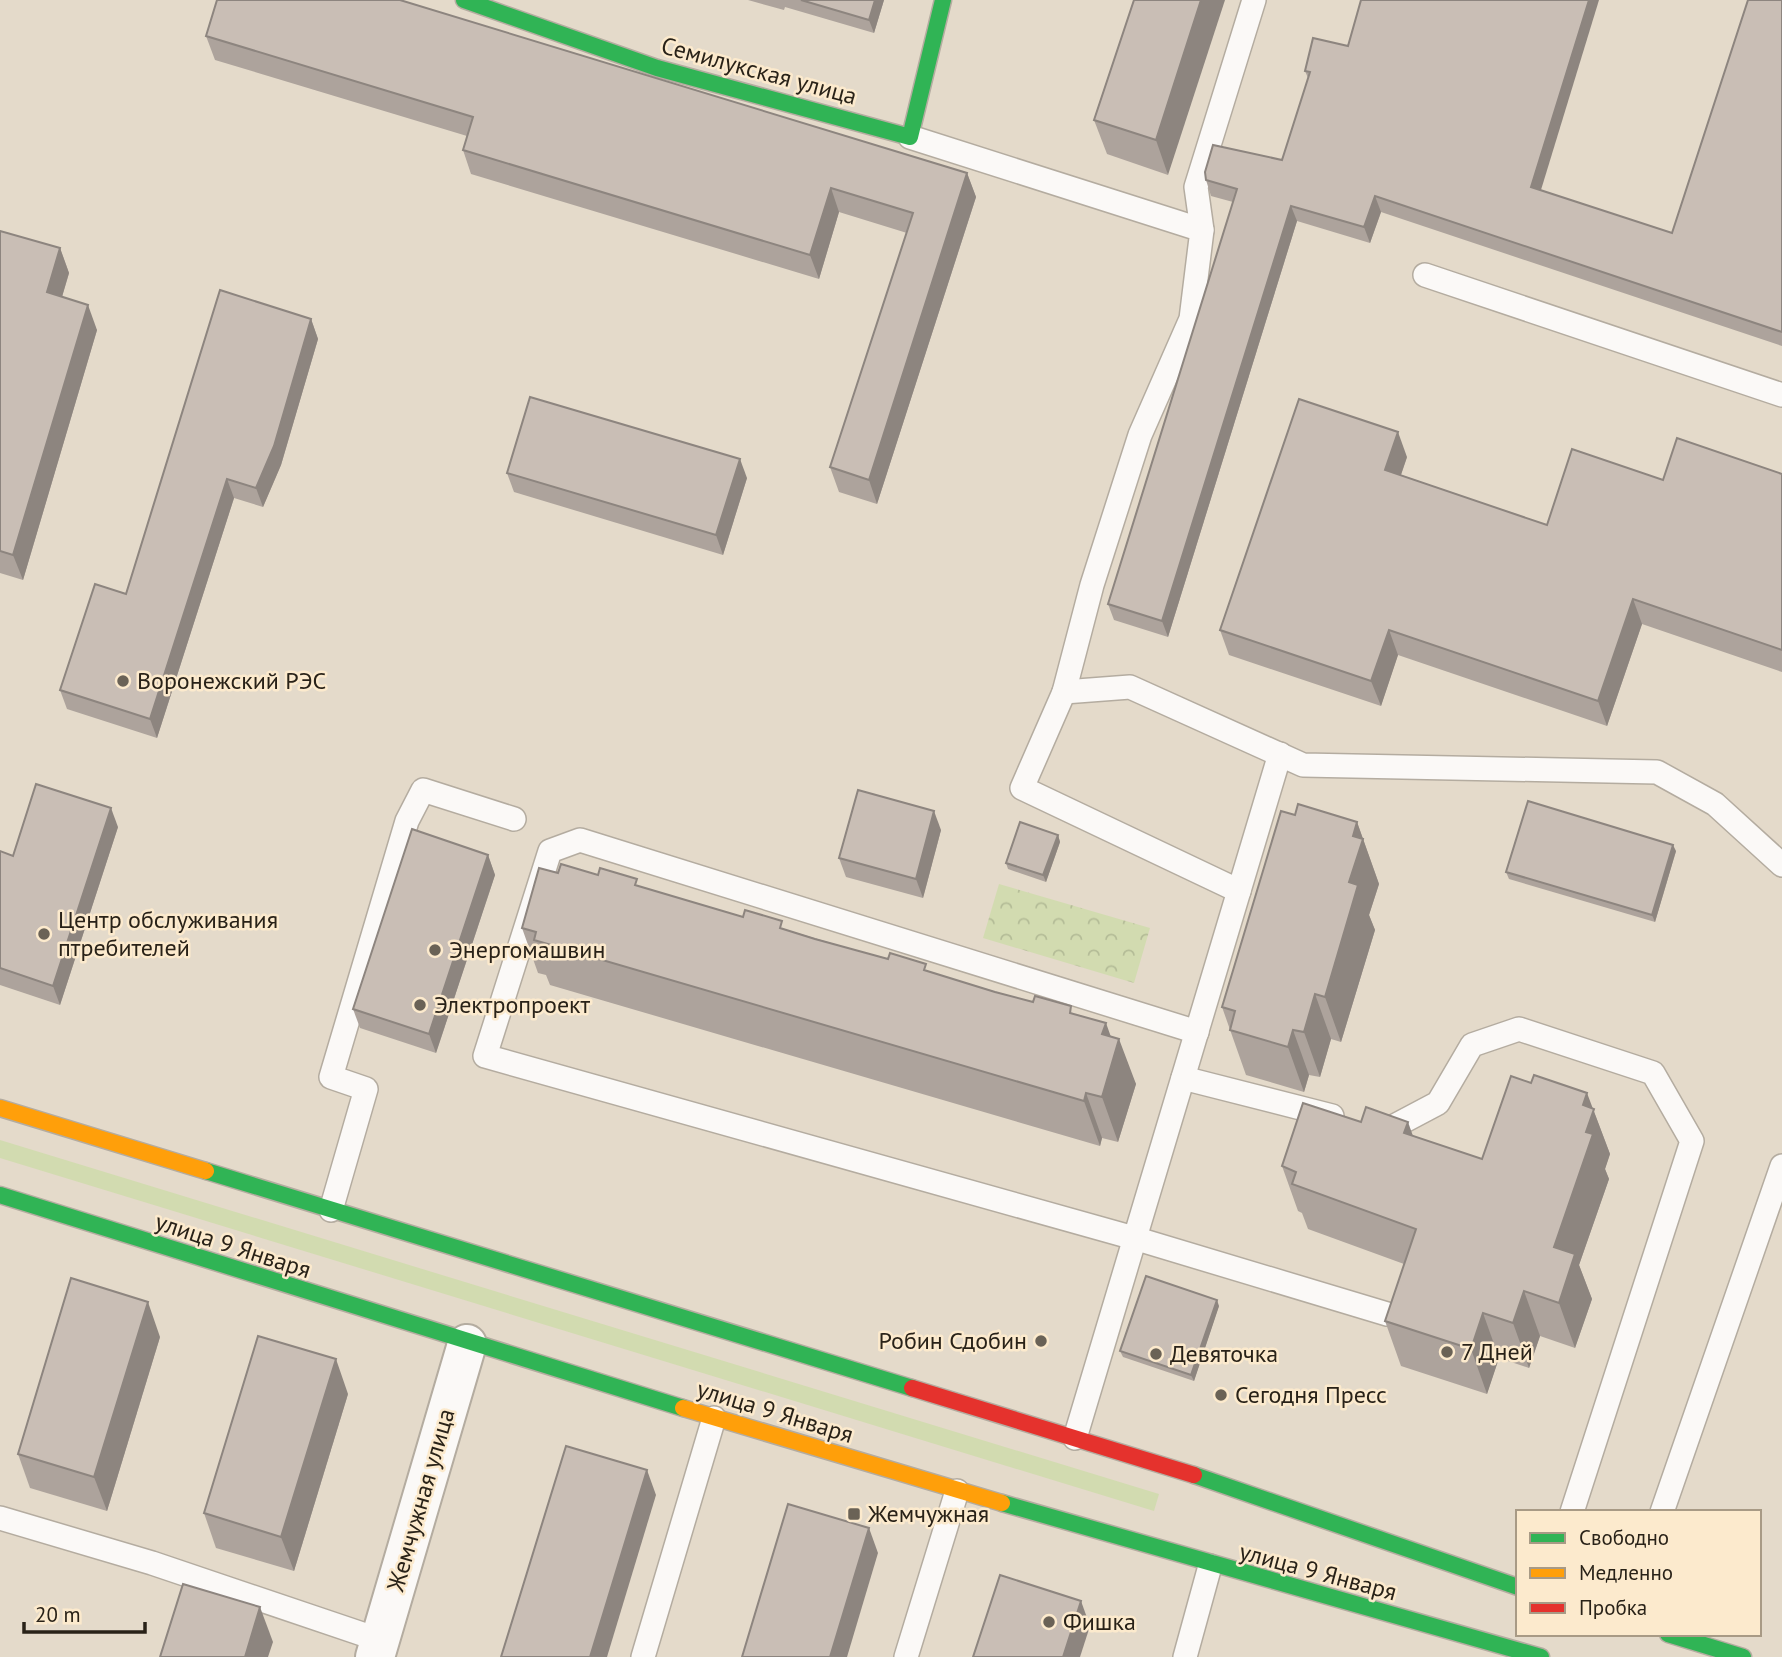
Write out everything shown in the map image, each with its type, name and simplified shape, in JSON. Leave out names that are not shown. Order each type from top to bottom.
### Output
[{"type":"main road","name":"Семилукская улица","points":[[464,0],[657,68],[910,136]]},
{"type":"main road","points":[[910,136],[943,0]]},
{"type":"main road","name":"улица 9 Января","points":[[0,1108],[1208,1479],[1516,1586]]},
{"type":"main road","name":"улица 9 Января","points":[[0,1195],[467,1344],[957,1491],[1210,1566],[1541,1657]]},
{"type":"main road","points":[[1675,1636],[1743,1657]]},
{"type":"street","name":"Жемчужная улица","points":[[377,1649],[467,1344]]},
{"type":"lane","points":[[1239,891],[1022,788],[1064,692],[1092,585],[1140,435],[1191,319],[1202,230],[1196,187],[1254,0]]},
{"type":"lane","points":[[910,136],[1202,230]]},
{"type":"lane","points":[[1425,275],[1782,395]]},
{"type":"lane","points":[[1064,692],[1130,687],[1304,765],[1657,772],[1715,804],[1782,865]]},
{"type":"lane","points":[[1075,1438],[1280,754]]},
{"type":"lane","points":[[331,1210],[366,1089],[331,1077],[407,821],[423,790],[514,819]]},
{"type":"lane","points":[[1197,1032],[579,840],[550,851],[485,1056],[1134,1238],[1387,1314]]},
{"type":"lane","points":[[1183,1078],[1387,1130],[1438,1103],[1472,1045],[1519,1029],[1653,1073],[1692,1141],[1573,1510]]},
{"type":"lane","points":[[1663,1510],[1782,1166]]},
{"type":"lane","points":[[643,1657],[714,1418]]},
{"type":"lane","points":[[905,1657],[957,1491]]},
{"type":"lane","points":[[0,1518],[152,1563],[377,1649]]},
{"type":"lane","points":[[1185,1657],[1210,1566]]},
{"type":"green space","points":[[999,884],[1150,928],[1134,983],[983,938]]},
{"type":"green space","points":[[0,1140],[1159,1494],[1154,1511],[0,1158]]},
{"type":"building","points":[[217,0],[400,0],[967,173],[869,480],[830,467],[913,213],[831,188],[810,255],[463,150],[473,117],[206,36]]},
{"type":"building","points":[[801,0],[875,0],[869,20]]},
{"type":"building","points":[[1134,0],[1201,0],[1156,140],[1094,120]]},
{"type":"building","points":[[1361,0],[1589,0],[1531,187],[1672,233],[1748,0],[1782,0],[1782,332],[1375,196],[1364,227],[1291,206],[1162,621],[1108,604],[1237,189],[1206,180],[1205,172],[1213,145],[1282,160],[1310,72],[1305,71],[1313,38],[1348,46]]},
{"type":"building","points":[[0,231],[60,248],[47,292],[88,305],[13,555],[0,551]]},
{"type":"building","points":[[220,290],[311,319],[274,446],[256,488],[227,479],[150,719],[60,690],[95,584],[126,594]]},
{"type":"building","points":[[530,397],[740,459],[716,535],[507,473]]},
{"type":"building","points":[[1299,399],[1398,432],[1385,470],[1547,525],[1572,449],[1663,480],[1677,438],[1782,474],[1782,650],[1633,599],[1598,701],[1389,630],[1371,681],[1220,630]]},
{"type":"building","points":[[36,784],[111,808],[53,986],[0,968],[0,851],[13,856]]},
{"type":"building","points":[[858,790],[934,811],[916,879],[839,858]]},
{"type":"building","points":[[1528,801],[1673,845],[1652,915],[1506,872]]},
{"type":"building","points":[[1298,804],[1357,822],[1353,836],[1363,839],[1349,882],[1358,885],[1325,997],[1315,994],[1304,1032],[1293,1030],[1288,1047],[1230,1030],[1235,1011],[1222,1007],[1281,811],[1295,815]]},
{"type":"building","points":[[1020,822],[1058,835],[1043,875],[1006,863]]},
{"type":"building","points":[[412,829],[488,855],[429,1034],[353,1009]]},
{"type":"building","points":[[561,864],[598,875],[600,868],[637,879],[635,885],[743,917],[745,910],[782,921],[780,928],[888,959],[890,953],[926,964],[924,970],[995,992],[1033,1002],[1035,996],[1071,1006],[1070,1013],[1106,1023],[1102,1034],[1119,1039],[1102,1097],[1086,1093],[1084,1101],[534,940],[536,932],[522,928],[539,868],[558,873]]},
{"type":"building","points":[[1534,1075],[1587,1093],[1583,1105],[1594,1109],[1586,1132],[1593,1134],[1554,1247],[1575,1254],[1559,1303],[1524,1291],[1513,1323],[1483,1313],[1471,1349],[1385,1321],[1416,1229],[1292,1184],[1296,1172],[1282,1166],[1303,1103],[1361,1122],[1366,1107],[1408,1122],[1404,1133],[1482,1159],[1511,1076],[1531,1083]]},
{"type":"building","points":[[1146,1276],[1217,1300],[1191,1375],[1120,1351]]},
{"type":"building","points":[[71,1278],[148,1302],[94,1477],[18,1454]]},
{"type":"building","points":[[258,1336],[336,1359],[281,1537],[204,1513]]},
{"type":"building","points":[[566,1446],[647,1470],[590,1657],[501,1657]]},
{"type":"building","points":[[788,1504],[869,1528],[830,1657],[742,1657]]},
{"type":"building","points":[[1000,1575],[1081,1601],[1063,1657],[973,1657]]},
{"type":"building","points":[[183,1584],[260,1607],[245,1657],[160,1657]]},
{"type":"traffic: fast","points":[[464,0],[657,68],[910,137],[943,0]]},
{"type":"traffic: fast","points":[[206,1171],[912,1388]]},
{"type":"traffic: fast","points":[[0,1195],[683,1408]]},
{"type":"traffic: fast","points":[[1194,1475],[1516,1586]]},
{"type":"traffic: fast","points":[[1002,1503],[1541,1657]]},
{"type":"traffic: fast","points":[[1675,1636],[1743,1657]]},
{"type":"traffic: slow","points":[[0,1108],[206,1171]]},
{"type":"traffic: slow","points":[[683,1408],[1002,1503]]},
{"type":"traffic: jam","points":[[912,1388],[1194,1475]]},
{"type":"place","name":"Воронежский РЭС","points":[[123,681]]},
{"type":"place","name":"Центр обслуживания птребителей","points":[[44,934]]},
{"type":"place","name":"Энергомашвин","points":[[435,950]]},
{"type":"place","name":"Электропроект","points":[[420,1005]]},
{"type":"place","name":"Робин Сдобин","points":[[1041,1341]]},
{"type":"place","name":"7 Дней","points":[[1447,1352]]},
{"type":"place","name":"Девяточка","points":[[1156,1354]]},
{"type":"place","name":"Сегодня Пресс","points":[[1221,1395]]},
{"type":"place","name":"Жемчужная","points":[[854,1514]]},
{"type":"place","name":"Фишка","points":[[1049,1622]]}]
